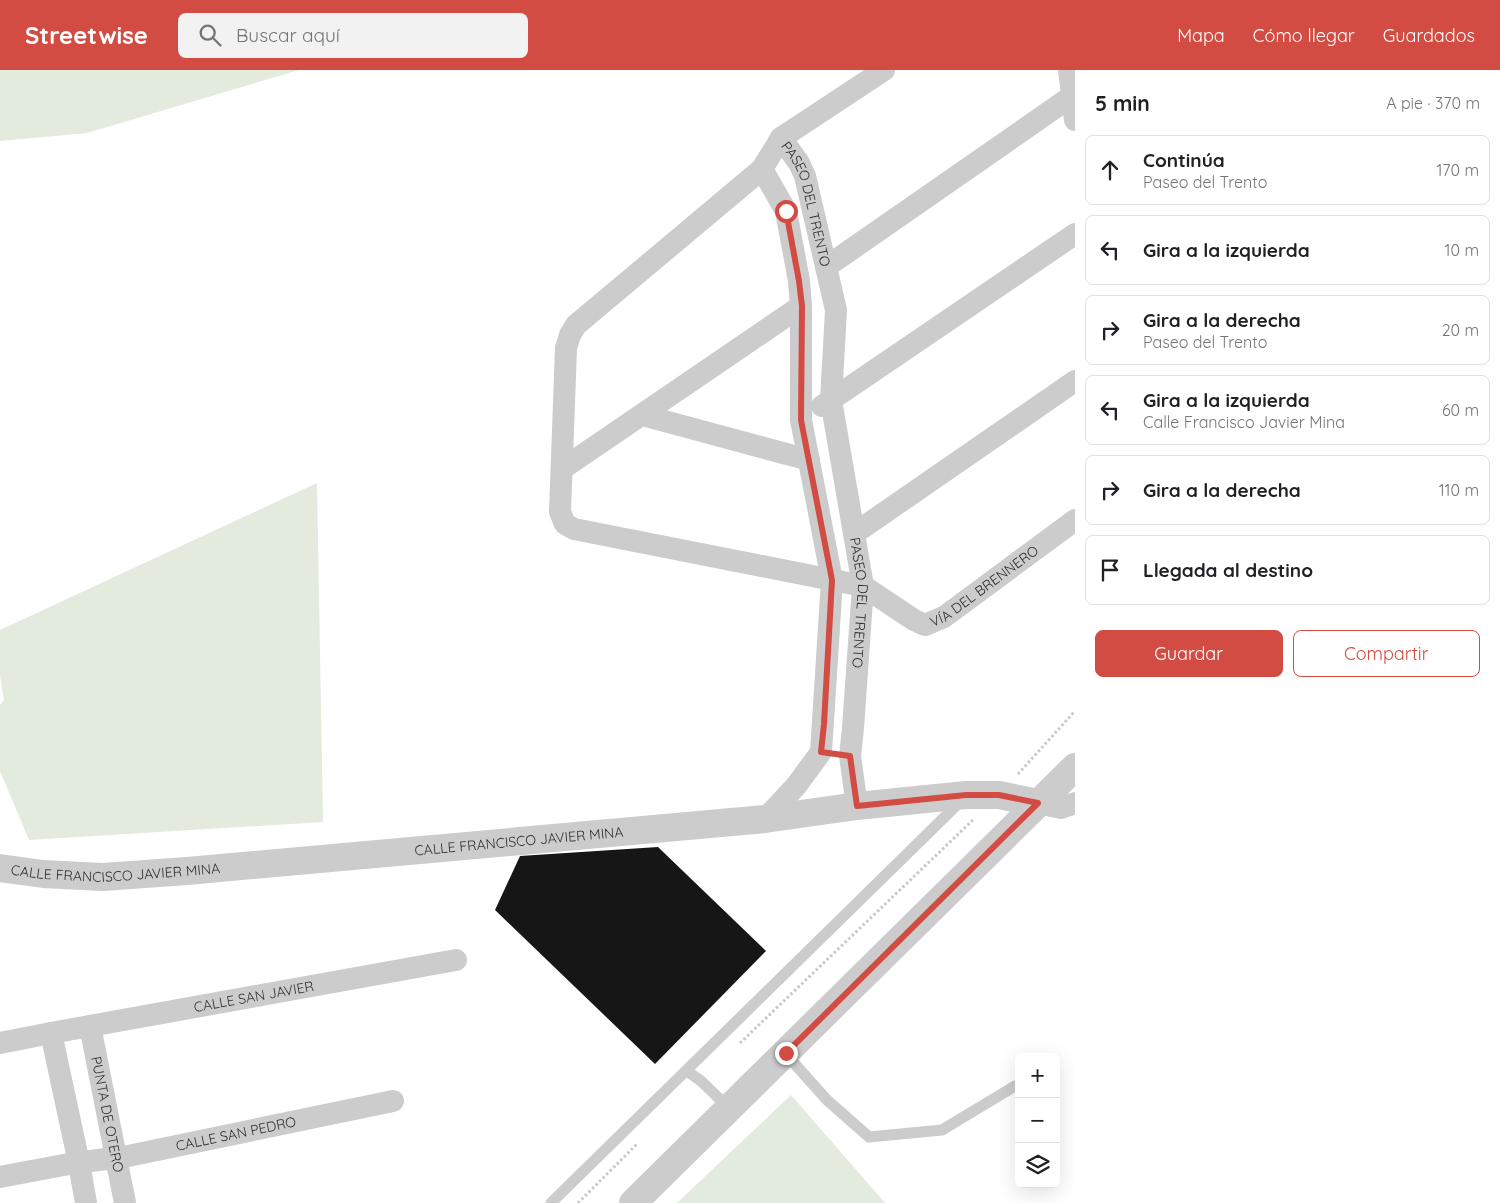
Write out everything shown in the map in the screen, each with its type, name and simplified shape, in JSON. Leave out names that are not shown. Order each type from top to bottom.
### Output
[{"type":"street","points":[[781,138],[884,70]]},
{"type":"street","points":[[1069,70],[1075,120]]},
{"type":"street","points":[[826,267],[1072,96]]},
{"type":"street","name":"PASEO DEL TRENTO","points":[[821,752],[832,580],[801,420],[802,306],[799,281],[786,211],[762,169],[781,138],[800,162],[805,176],[836,310],[832,400],[863,586],[850,756],[857,806]]},
{"type":"street","points":[[762,169],[576,325],[570,335],[566,348],[560,512],[565,524],[574,529],[863,586]]},
{"type":"street","points":[[801,420],[1075,234]]},
{"type":"street","points":[[562,469],[802,306]]},
{"type":"street","points":[[854,533],[1075,381]]},
{"type":"street","points":[[642,415],[809,460]]},
{"type":"street","name":"VÍA DEL BRENNERO","points":[[863,586],[914,620],[925,625],[944,616],[1075,520]]},
{"type":"street","points":[[765,819],[796,786],[821,752],[850,756]]},
{"type":"street","points":[[633,1203],[1075,767]]},
{"type":"street","name":"CALLE FRANCISCO JAVIER MINA","points":[[0,868],[43,874],[102,877],[765,819],[857,806],[966,795],[999,795],[1038,803]]},
{"type":"street","points":[[1038,803],[1061,808],[1075,803]]},
{"type":"street","name":"CALLE SAN JAVIER","points":[[0,1044],[50,1032],[456,960]]},
{"type":"street","name":"PUNTA DE OTERO","points":[[90,1026],[125,1203]]},
{"type":"street","points":[[50,1032],[79,1162],[86,1203]]},
{"type":"street","name":"CALLE SAN PEDRO","points":[[0,1177],[79,1162],[117,1158],[393,1101]]},
{"type":"lane","points":[[552,1203],[966,795]]},
{"type":"lane","points":[[786,1053],[826,1100],[869,1137],[942,1130],[1015,1086]]},
{"type":"lane","points":[[686,1071],[700,1081],[729,1108]]},
{"type":"path","points":[[736,1047],[999,795],[1075,711]]},
{"type":"path","points":[[578,1203],[639,1142]]},
{"type":"shaded area","points":[[0,70],[299,70],[87,133],[0,141]]},
{"type":"shaded area","points":[[317,483],[323,822],[29,840],[0,771],[0,705],[4,700],[0,676],[0,630]]},
{"type":"shaded area","points":[[791,1095],[885,1203],[677,1203]]},
{"type":"building","points":[[658,847],[766,951],[655,1064],[495,910],[520,856]]},
{"type":"route","points":[[786,211],[802,306],[801,420],[832,580],[821,752],[850,756],[857,806],[966,795],[999,795],[1038,803],[786,1053]]}]
